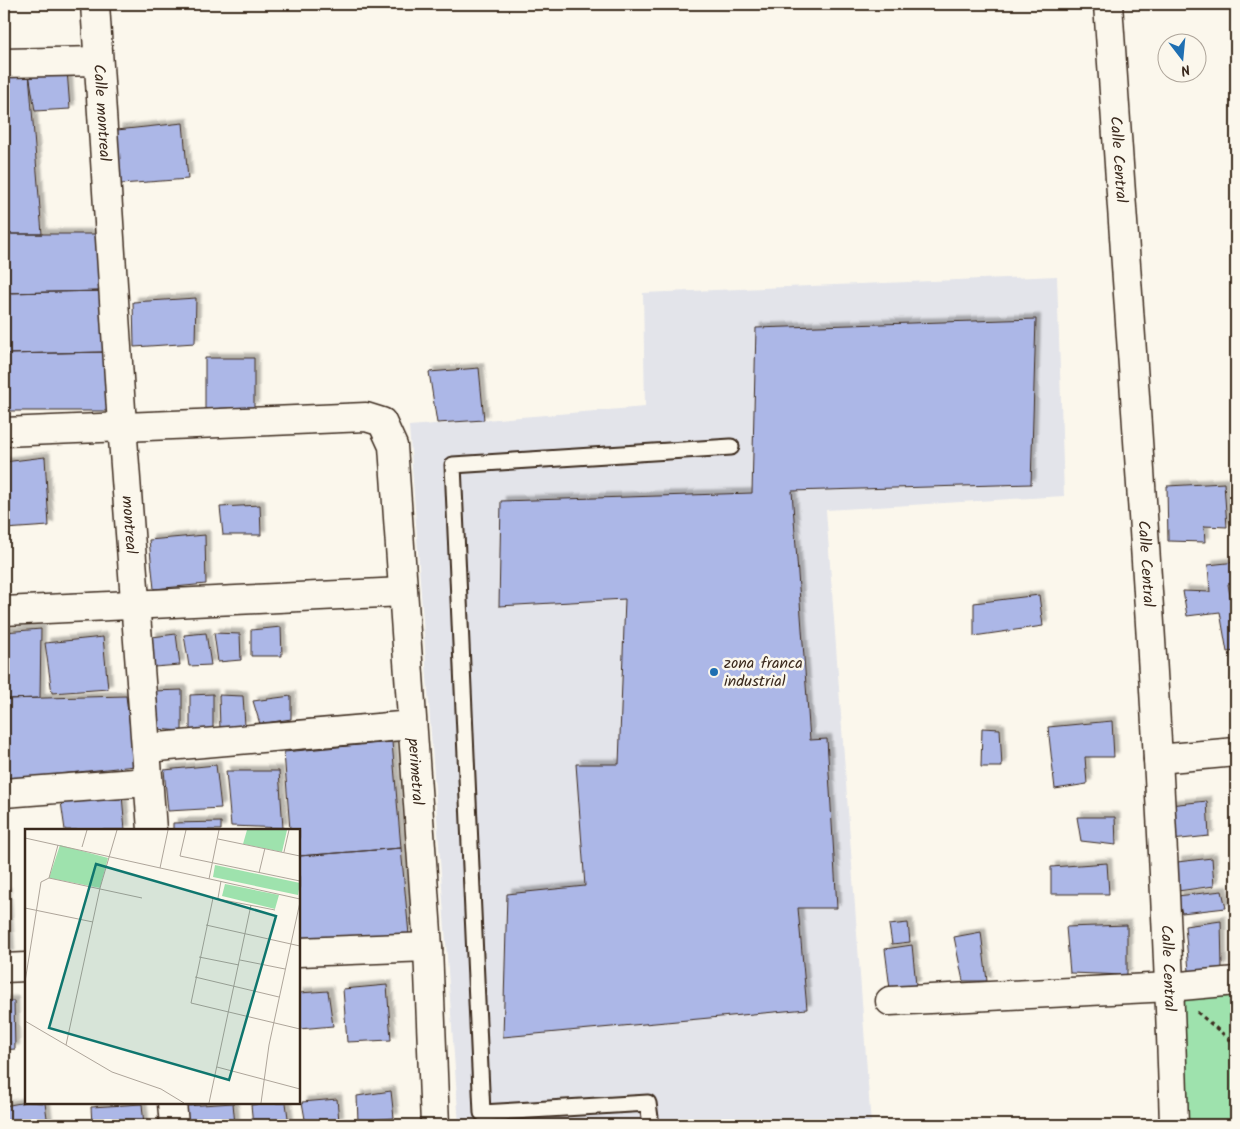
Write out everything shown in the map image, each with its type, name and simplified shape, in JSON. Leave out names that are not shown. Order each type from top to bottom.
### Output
[{"type":"street","name":"Calle montreal","points":[[95,4],[109,221]]},
{"type":"street","name":"Calle Central","points":[[1108,4],[1158,759],[1170,987],[1174,1125]]},
{"type":"street","points":[[4,63],[98,61]]},
{"type":"street","name":"montreal","points":[[109,221],[152,829]]},
{"type":"street","name":"perimetral","points":[[122,425],[366,417],[382,422],[393,446],[428,947],[435,1125]]},
{"type":"street","points":[[4,432],[122,425]]},
{"type":"street","points":[[4,611],[135,603],[403,592]]},
{"type":"street","points":[[146,748],[412,725]]},
{"type":"street","points":[[1158,759],[1236,752]]},
{"type":"street","points":[[4,793],[148,782]]},
{"type":"street","points":[[300,952],[428,947]]},
{"type":"street","points":[[4,968],[25,967]]},
{"type":"street","points":[[890,1001],[1170,987],[1236,981]]},
{"type":"street","points":[[172,1104],[174,1125]]},
{"type":"lane","points":[[651,1125],[648,1102],[482,1113],[453,465],[731,447]]},
{"type":"shaded area","points":[[1057,276],[1064,496],[826,510],[871,1125],[459,1125],[409,426],[645,407],[643,293]]},
{"type":"green space","points":[[1236,981],[1236,1125],[1174,1125],[1170,987]]},
{"type":"building","points":[[67,70],[70,109],[35,111],[29,73]]},
{"type":"building","points":[[29,73],[42,234],[4,234],[4,74]]},
{"type":"building","points":[[183,123],[188,179],[121,184],[117,130]]},
{"type":"building","points":[[4,234],[101,234],[103,291],[4,293]]},
{"type":"building","points":[[103,291],[104,352],[4,354],[4,293]]},
{"type":"building","points":[[196,298],[195,343],[134,347],[133,302]]},
{"type":"building","name":"zona franca industrial","points":[[1036,319],[1031,484],[792,491],[810,740],[827,739],[837,908],[798,908],[807,1009],[503,1037],[507,894],[585,886],[576,764],[619,764],[625,599],[499,606],[501,501],[752,493],[756,328]]},
{"type":"building","points":[[108,352],[110,411],[4,411],[4,354]]},
{"type":"building","points":[[205,358],[254,358],[254,407],[205,409]]},
{"type":"building","points":[[479,368],[484,420],[437,423],[429,372]]},
{"type":"building","points":[[45,457],[49,526],[5,529],[4,462]]},
{"type":"building","points":[[1224,483],[1227,527],[1204,526],[1205,542],[1168,541],[1167,486]]},
{"type":"building","points":[[260,505],[261,535],[223,535],[220,507]]},
{"type":"building","points":[[205,535],[206,584],[154,589],[149,540]]},
{"type":"building","points":[[1236,562],[1236,581],[1228,584],[1234,619],[1236,619],[1236,651],[1227,652],[1220,612],[1187,616],[1183,591],[1210,592],[1208,565]]},
{"type":"building","points":[[1039,595],[1043,626],[974,636],[974,603]]},
{"type":"building","points":[[281,627],[282,656],[251,656],[251,630]]},
{"type":"building","points":[[41,629],[40,698],[4,699],[4,632]]},
{"type":"building","points":[[206,633],[211,665],[189,666],[184,635]]},
{"type":"building","points":[[214,633],[240,634],[241,660],[218,662]]},
{"type":"building","points":[[176,634],[180,665],[154,667],[152,637]]},
{"type":"building","points":[[103,637],[108,689],[52,693],[45,643]]},
{"type":"building","points":[[182,690],[182,731],[156,729],[153,691]]},
{"type":"building","points":[[213,694],[213,728],[190,731],[190,695]]},
{"type":"building","points":[[219,695],[243,696],[245,725],[220,729]]},
{"type":"building","points":[[126,696],[135,766],[4,780],[4,699]]},
{"type":"building","points":[[291,696],[291,719],[260,724],[253,701]]},
{"type":"building","points":[[1112,721],[1114,757],[1085,757],[1087,784],[1055,789],[1048,727]]},
{"type":"building","points":[[982,728],[1000,729],[1002,767],[981,767]]},
{"type":"building","points":[[392,742],[401,848],[300,856],[300,829],[290,829],[284,752]]},
{"type":"building","points":[[216,765],[221,808],[168,811],[164,770]]},
{"type":"building","points":[[226,771],[279,771],[283,828],[231,826]]},
{"type":"building","points":[[122,795],[125,829],[65,829],[61,802]]},
{"type":"building","points":[[1207,801],[1209,836],[1172,840],[1169,805]]},
{"type":"building","points":[[1077,817],[1115,817],[1116,845],[1081,841]]},
{"type":"building","points":[[221,822],[221,829],[173,829],[173,823]]},
{"type":"building","points":[[401,848],[409,935],[300,938],[300,856]]},
{"type":"building","points":[[1212,858],[1214,886],[1178,891],[1177,862]]},
{"type":"building","points":[[1107,863],[1109,894],[1051,894],[1051,867]]},
{"type":"building","points":[[1222,891],[1226,908],[1182,913],[1177,896]]},
{"type":"building","points":[[4,892],[6,892],[10,955],[4,955]]},
{"type":"building","points":[[1221,921],[1222,968],[1189,971],[1185,926]]},
{"type":"building","points":[[908,923],[910,942],[892,944],[889,925]]},
{"type":"building","points":[[1127,925],[1127,975],[1070,973],[1066,927]]},
{"type":"building","points":[[981,932],[987,981],[963,981],[954,937]]},
{"type":"building","points":[[912,945],[916,985],[890,989],[885,949]]},
{"type":"building","points":[[387,985],[391,1040],[347,1042],[343,989]]},
{"type":"building","points":[[328,991],[333,1026],[300,1029],[300,993]]},
{"type":"building","points":[[4,1001],[14,1001],[15,1049],[4,1050]]},
{"type":"building","points":[[391,1091],[394,1118],[358,1121],[357,1096]]},
{"type":"building","points":[[337,1099],[339,1121],[306,1125],[302,1102]]},
{"type":"building","points":[[25,1102],[25,1104],[45,1104],[48,1125],[4,1125],[4,1106]]},
{"type":"building","points":[[142,1104],[144,1125],[92,1125],[91,1107]]},
{"type":"building","points":[[233,1104],[235,1125],[186,1125],[186,1106]]},
{"type":"building","points":[[286,1104],[289,1125],[253,1125],[251,1105]]},
{"type":"place","name":"zona franca industrial","points":[[714,672]]}]
